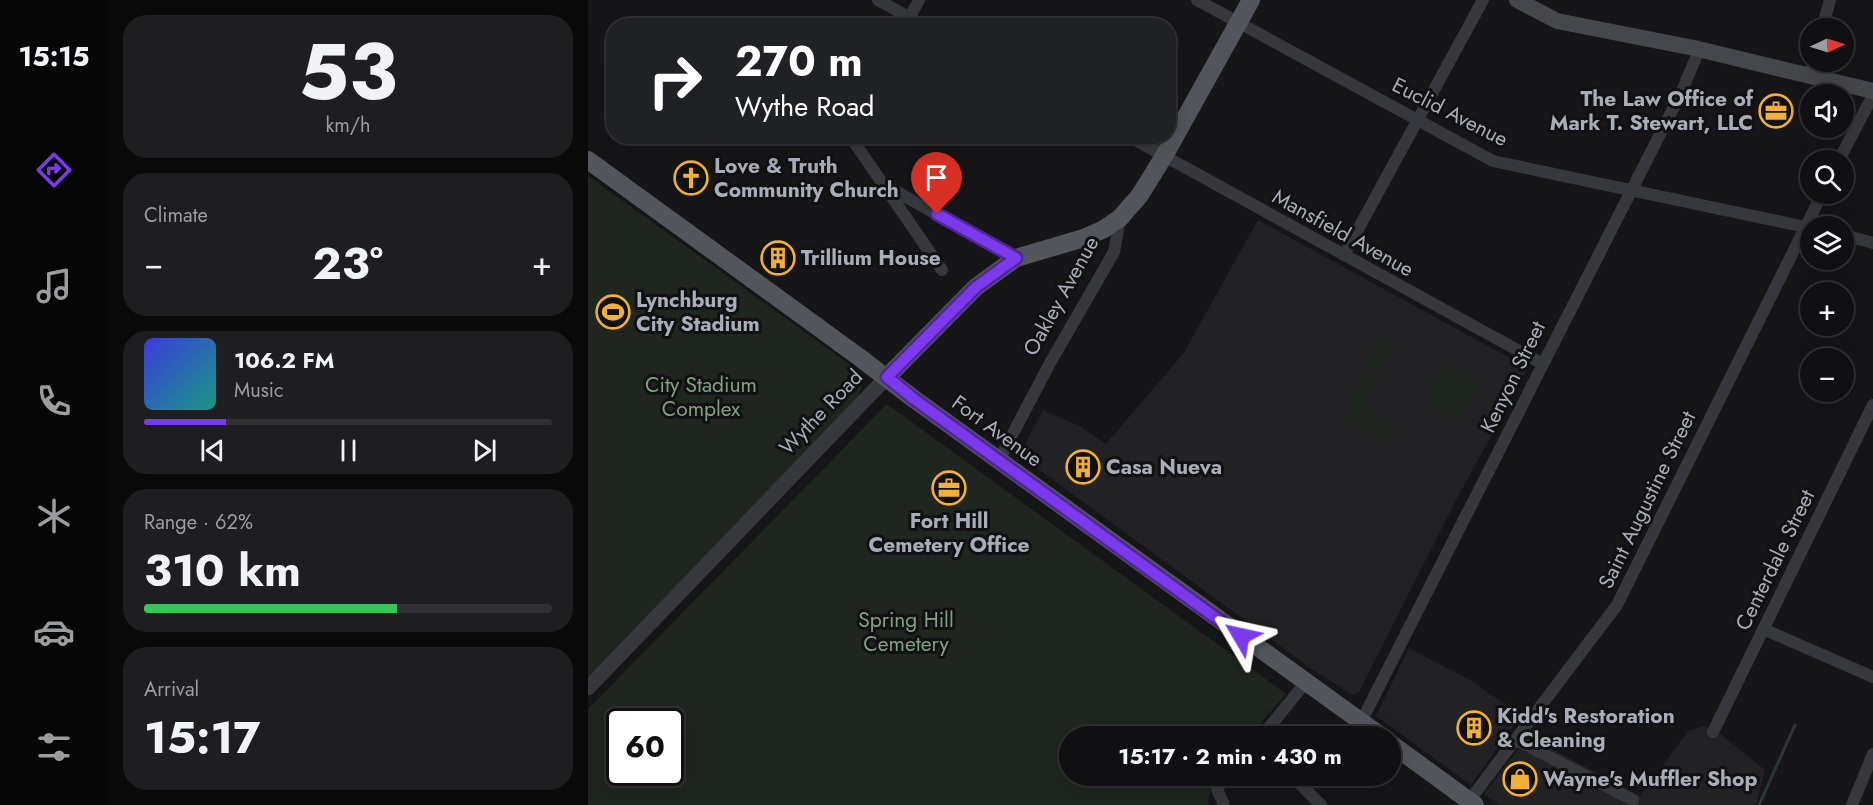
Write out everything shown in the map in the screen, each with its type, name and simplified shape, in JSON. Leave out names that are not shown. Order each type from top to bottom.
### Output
[{"type":"main road","name":"Oakley Avenue","points":[[1176,135],[1251,0]]},
{"type":"main road","points":[[1517,0],[1557,21],[1699,50],[1800,67]]},
{"type":"main road","points":[[1820,72],[1873,91]]},
{"type":"main road","name":"Oakley Avenue","points":[[1120,218],[1140,195],[1171,144]]},
{"type":"main road","name":"Fort Avenue","points":[[588,160],[1367,726]]},
{"type":"main road","name":"Wythe Road","points":[[887,377],[976,287],[1016,258],[1084,238],[1104,230],[1120,218]]},
{"type":"main road","points":[[1401,751],[1472,803]]},
{"type":"street","points":[[878,0],[904,18]]},
{"type":"street","points":[[910,18],[919,0]]},
{"type":"street","name":"Euclid Avenue","points":[[1197,0],[1493,160],[1800,225]]},
{"type":"street","points":[[1344,255],[1482,0]]},
{"type":"street","points":[[1825,18],[1830,0]]},
{"type":"street","name":"Kenyon Street","points":[[1361,722],[1455,541],[1541,363],[1682,91],[1699,50]]},
{"type":"street","points":[[1844,150],[1873,95]]},
{"type":"street","points":[[856,144],[942,270]]},
{"type":"street","name":"Mansfield Avenue","points":[[1142,144],[1541,363]]},
{"type":"street","points":[[885,185],[1016,258]]},
{"type":"street","name":"Oakley Avenue","points":[[999,460],[1118,241],[1120,218]]},
{"type":"street","points":[[1854,238],[1873,243]]},
{"type":"street","name":"Saint Augustine Street","points":[[1472,803],[1617,605],[1800,243]]},
{"type":"street","name":"Wythe Road","points":[[588,688],[887,377]]},
{"type":"street","name":"Centerdale Street","points":[[1713,732],[1873,405]]},
{"type":"street","points":[[1763,629],[1873,677]]},
{"type":"street","points":[[1270,726],[1306,682]]},
{"type":"street","points":[[1516,740],[1633,800]]},
{"type":"street","points":[[1851,805],[1873,754]]},
{"type":"street","points":[[1219,786],[1217,789],[1224,805]]},
{"type":"street","points":[[1302,786],[1322,805]]},
{"type":"shaded area","points":[[1258,220],[1528,368],[1454,504],[1359,692],[1353,695],[1313,670],[1019,455],[1043,410],[1081,427],[1106,444],[1183,354]]},
{"type":"shaded area","points":[[1409,648],[1470,680],[1521,715],[1471,785],[1401,734],[1401,726],[1390,726],[1376,716]]},
{"type":"shaded area","points":[[1704,726],[1722,735],[1765,770],[1756,805],[1500,805],[1484,794],[1528,736],[1640,796],[1688,731]]},
{"type":"green space","name":"City Stadium Complex","points":[[588,176],[859,371],[862,386],[857,401],[588,678]]},
{"type":"green space","points":[[1380,336],[1394,344],[1379,373],[1365,367]]},
{"type":"green space","points":[[1448,366],[1453,366],[1480,384],[1463,417],[1452,417],[1442,413],[1430,399],[1431,381],[1437,373]]},
{"type":"green space","points":[[1361,374],[1376,380],[1368,397],[1374,417],[1394,427],[1386,443],[1345,421]]},
{"type":"green space","name":"Spring Hill Cemetery","points":[[887,404],[1286,694],[1258,726],[1059,726],[1059,786],[1212,786],[1208,801],[1210,805],[588,805],[588,709]]},
{"type":"waterway","points":[[1759,805],[1795,725]]},
{"type":"place","name":"The Law Office of Mark T. Stewart, LLC","points":[[1776,111]]},
{"type":"place","name":"Love & Truth Community Church","points":[[691,178]]},
{"type":"place","name":"Trillium House","points":[[778,258]]},
{"type":"place","name":"Lynchburg City Stadium","points":[[613,312]]},
{"type":"place","name":"Casa Nueva","points":[[1083,467]]},
{"type":"place","name":"Fort Hill Cemetery Office","points":[[949,488]]},
{"type":"place","name":"Kidd's Restoration & Cleaning","points":[[1474,728]]},
{"type":"place","name":"Wayne's Muffler Shop","points":[[1520,779]]},
{"type":"route","points":[[937,214],[1016,258],[976,287],[887,377],[914,399],[1241,636]]}]
